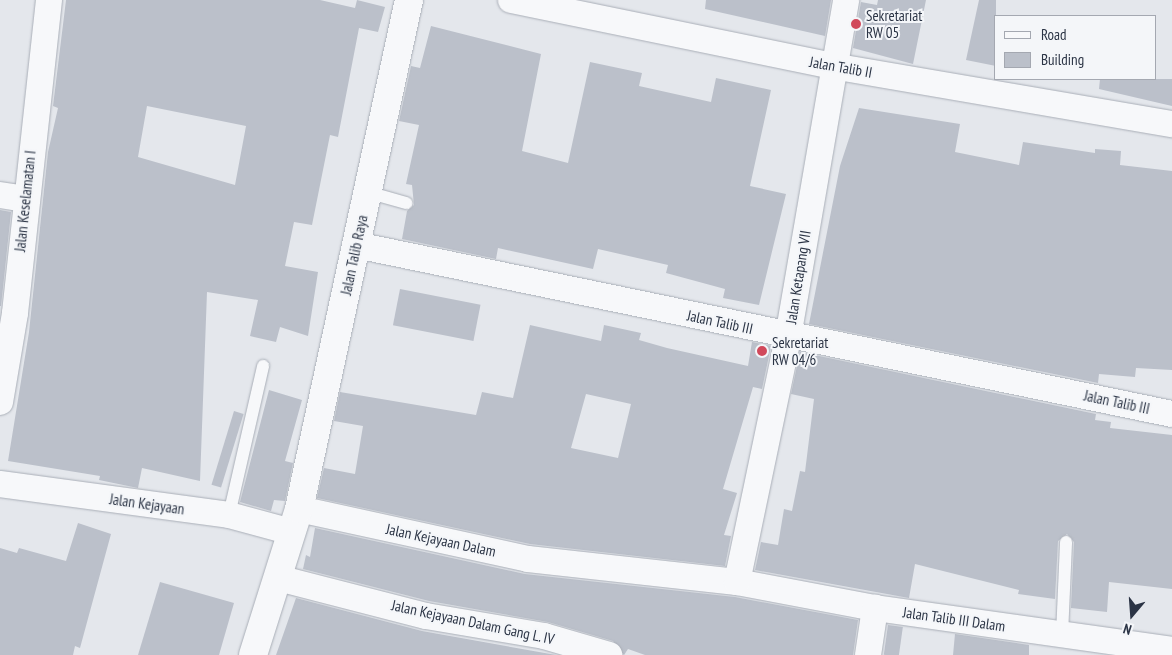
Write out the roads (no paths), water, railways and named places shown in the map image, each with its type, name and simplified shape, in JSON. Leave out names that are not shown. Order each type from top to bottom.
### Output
[{"type":"street","name":"Jalan Keselamatan I","points":[[0,402],[15,313],[12,197],[49,0]]},
{"type":"street","name":"Jalan Talib Raya","points":[[295,521],[409,0]]},
{"type":"street","name":"Jalan Talib II","points":[[511,0],[832,66],[1172,124]]},
{"type":"street","name":"Jalan Ketapang VII","points":[[737,582],[788,337],[832,66],[846,0]]},
{"type":"street","name":"Jalan Talib III","points":[[356,244],[788,337],[1172,414]]},
{"type":"street","name":"Jalan Kejayaan","points":[[0,484],[229,515],[295,521]]},
{"type":"street","points":[[253,655],[295,521]]},
{"type":"street","name":"Jalan Kejayaan Dalam","points":[[295,521],[528,559],[737,582]]},
{"type":"street","name":"Jalan Kejayaan Dalam Gang L. IV","points":[[278,578],[426,616],[544,636],[610,655]]},
{"type":"street","name":"Jalan Talib III Dalam","points":[[737,582],[875,608],[1062,634],[1155,651]]},
{"type":"street","points":[[868,655],[875,608]]},
{"type":"lane","points":[[367,192],[406,203]]},
{"type":"lane","points":[[229,515],[263,366]]},
{"type":"lane","points":[[1062,634],[1066,542]]},
{"type":"place","name":"Sekretariat RW 05","points":[[856,24]]},
{"type":"place","name":"Sekretariat RW 04/6","points":[[762,351]]}]
